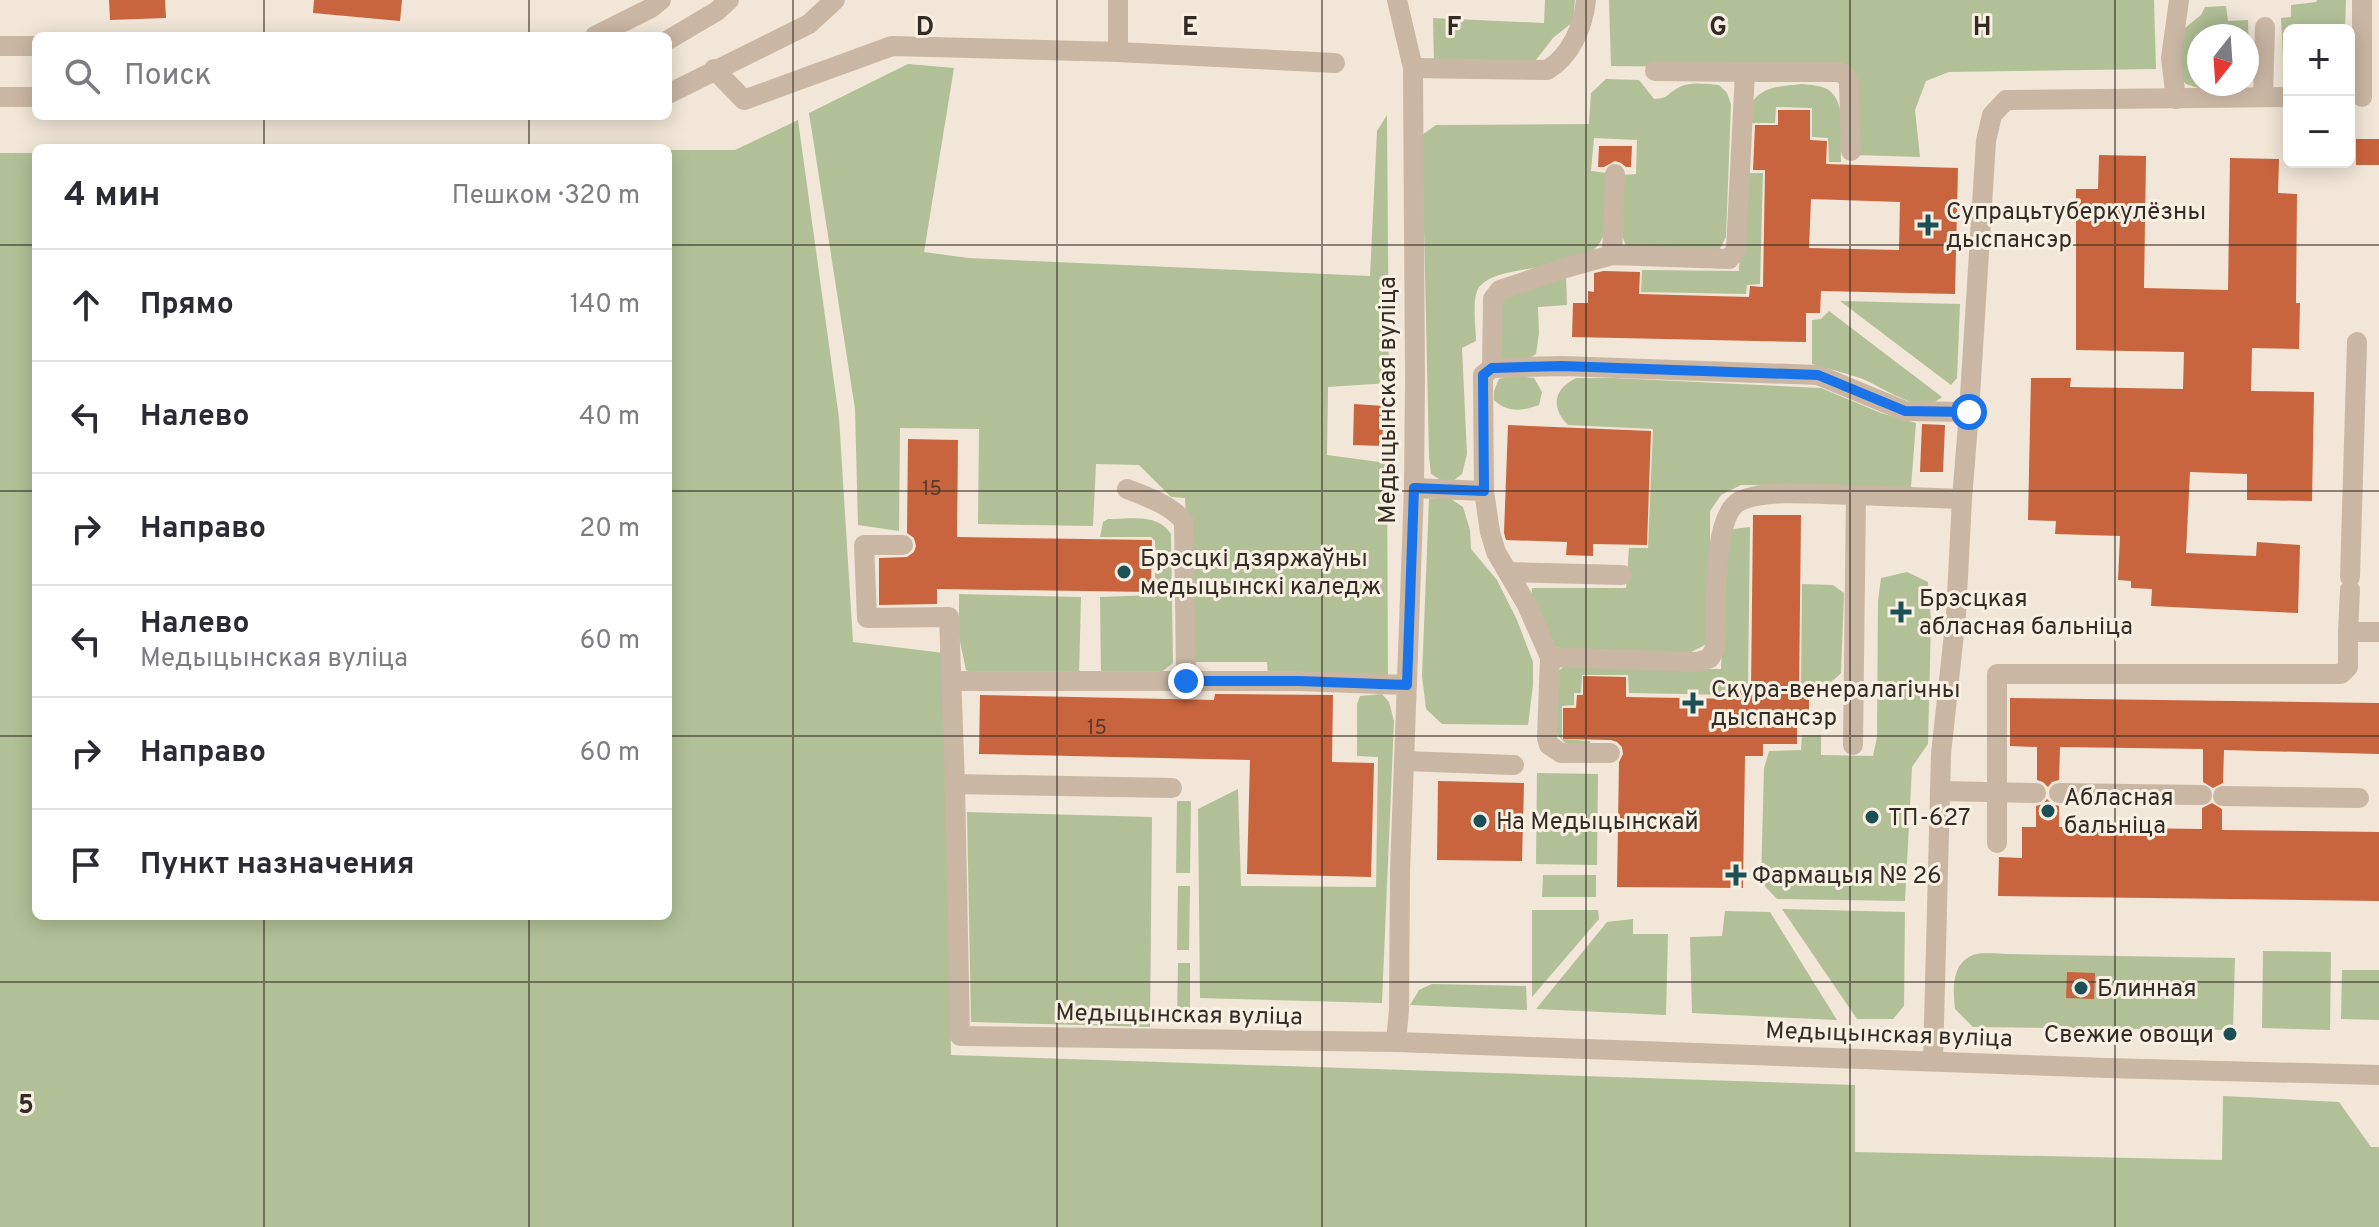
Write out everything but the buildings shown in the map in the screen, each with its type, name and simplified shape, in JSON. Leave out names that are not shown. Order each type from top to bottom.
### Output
[{"type":"street","points":[[603,32],[661,0]]},
{"type":"street","points":[[672,38],[717,11],[729,0]]},
{"type":"street","points":[[672,92],[809,24],[835,0]]},
{"type":"street","points":[[1118,0],[1118,52]]},
{"type":"street","name":"Медыцынская вуліца","points":[[1396,1042],[1414,488],[1413,68],[1397,0]]},
{"type":"street","points":[[1413,68],[1547,70],[1557,64],[1576,38],[1584,19],[1586,0]]},
{"type":"street","points":[[2176,99],[2171,58],[2179,0]]},
{"type":"street","points":[[2362,0],[2363,96]]},
{"type":"street","points":[[2263,97],[2265,27]]},
{"type":"street","points":[[0,46],[32,46]]},
{"type":"street","points":[[714,69],[744,100],[892,46],[1118,52],[1335,63]]},
{"type":"street","points":[[1655,71],[1839,72],[1846,75],[1849,82],[1851,151]]},
{"type":"street","points":[[1492,368],[1493,299],[1500,290],[1612,255],[1729,259],[1734,255],[1745,72]]},
{"type":"street","points":[[0,97],[32,97]]},
{"type":"street","points":[[1933,1061],[1941,754],[1956,615],[1986,141],[1992,115],[2006,100],[2283,97]]},
{"type":"street","points":[[1612,255],[1615,174]]},
{"type":"street","points":[[1997,843],[1997,674],[2341,674],[2348,667],[2357,342]]},
{"type":"street","points":[[1610,753],[1561,753],[1549,745],[1550,657],[1527,605],[1493,542],[1484,491],[1483,375],[1492,368],[1562,366],[1818,375],[1905,411],[1969,412]]},
{"type":"street","points":[[1414,488],[1484,491]]},
{"type":"street","points":[[1127,489],[1159,502],[1184,521],[1186,681]]},
{"type":"street","points":[[1550,657],[1698,662],[1710,658],[1715,648],[1718,540],[1726,516],[1738,501],[1769,494],[1962,499]]},
{"type":"street","points":[[1853,745],[1856,495]]},
{"type":"street","points":[[903,545],[864,545],[867,618],[949,617],[955,784],[1172,788]]},
{"type":"street","points":[[1509,572],[1622,575]]},
{"type":"street","points":[[2348,632],[2379,632]]},
{"type":"street","points":[[952,681],[1299,681],[1407,685]]},
{"type":"street","points":[[1404,761],[1514,765]]},
{"type":"street","name":"Медыцынская вуліца","points":[[955,784],[960,1036],[1396,1042],[2379,1075]]},
{"type":"street","points":[[1940,791],[2036,793]]},
{"type":"street","points":[[2059,793],[2359,798]]},
{"type":"green space","points":[[1545,0],[1575,0],[1573,22],[1553,38],[1532,65],[1434,62],[1433,18],[1544,23]]},
{"type":"green space","points":[[1609,0],[2154,0],[2156,69],[1949,72],[1926,81],[1915,110],[1920,157],[1855,155],[1852,69],[1611,66]]},
{"type":"green space","points":[[2346,0],[2345,24],[2283,24],[2283,58],[2281,18],[2291,17],[2291,5]]},
{"type":"green space","points":[[2226,6],[2228,21],[2248,20],[2248,24],[2190,24],[2205,7]]},
{"type":"green space","points":[[2187,26],[2187,84],[2177,74]]},
{"type":"green space","points":[[908,64],[954,68],[924,252],[968,258],[1370,276],[1377,131],[1387,115],[1389,383],[1328,387],[1327,455],[1387,463],[1388,685],[1268,675],[1267,662],[1189,662],[1193,648],[1185,498],[1171,497],[1139,465],[1096,464],[1093,526],[978,524],[979,429],[900,428],[899,531],[858,525],[855,409],[809,113]]},
{"type":"green space","points":[[1606,79],[1639,80],[1654,99],[1692,84],[1719,85],[1727,93],[1731,104],[1726,237],[1717,254],[1627,249],[1621,233],[1621,175],[1636,174],[1637,140],[1594,138],[1591,171],[1607,173],[1603,236],[1595,249],[1581,257],[1492,278],[1477,290],[1476,341],[1462,348],[1467,454],[1462,474],[1453,481],[1444,482],[1431,474],[1429,457],[1422,135],[1436,125],[1589,124],[1591,93]]},
{"type":"green space","points":[[1802,84],[1827,89],[1838,103],[1842,122],[1841,162],[1829,162],[1828,138],[1812,137],[1812,108],[1776,107],[1775,123],[1749,123],[1748,173],[1763,173],[1760,284],[1747,285],[1746,294],[1641,292],[1642,270],[1739,271],[1744,119],[1753,100],[1759,95],[1781,86]]},
{"type":"green space","points":[[798,120],[839,418],[853,642],[944,653],[951,1055],[1855,1085],[1855,1152],[2222,1160],[2223,1096],[2339,1102],[2371,1147],[2379,1147],[2379,1227],[0,1227],[0,153],[32,153],[32,920],[672,920],[672,150],[735,150]]},
{"type":"green space","points":[[1566,276],[1567,305],[1538,307],[1536,354],[1524,362],[1502,361],[1499,296]]},
{"type":"green space","points":[[1840,301],[1960,304],[1957,378],[1951,385]]},
{"type":"green space","points":[[1829,311],[1942,397],[1923,404],[1912,402],[1860,378],[1812,364],[1812,320],[1821,319]]},
{"type":"green space","points":[[1512,375],[1534,378],[1542,392],[1539,405],[1515,410],[1494,400],[1499,379]]},
{"type":"green space","points":[[1576,378],[1821,388],[1881,413],[1916,423],[1911,487],[1741,485],[1721,495],[1710,511],[1710,627],[1705,645],[1689,653],[1567,650],[1549,645],[1530,615],[1532,588],[1626,588],[1629,548],[1648,548],[1653,429],[1568,425],[1559,412],[1557,399],[1563,387]]},
{"type":"green space","points":[[1429,499],[1451,499],[1463,507],[1470,530],[1471,549],[1497,580],[1517,620],[1533,662],[1528,725],[1442,724],[1426,709],[1422,676]]},
{"type":"green space","points":[[1108,519],[1151,520],[1171,534],[1173,663],[1156,676],[1101,675],[1100,597],[1155,595],[1155,541],[1151,537],[1100,537],[1103,522]]},
{"type":"green space","points":[[1750,527],[1748,686],[1736,686],[1736,695],[1629,693],[1628,675],[1582,675],[1581,693],[1574,693],[1574,705],[1562,706],[1562,739],[1590,741],[1590,749],[1565,743],[1555,732],[1558,671],[1565,666],[1721,669],[1726,538],[1733,529]]},
{"type":"green space","points":[[1907,572],[1928,582],[1931,620],[1928,744],[1912,767],[1905,901],[1777,899],[1761,882],[1764,768],[1769,751],[1801,750],[1802,735],[1821,735],[1821,755],[1873,756],[1877,737],[1878,601],[1881,578]]},
{"type":"green space","points":[[1802,584],[1833,585],[1844,593],[1841,673],[1828,684],[1813,688],[1801,688]]},
{"type":"green space","points":[[959,594],[1081,597],[1079,675],[980,676],[966,670],[959,637]]},
{"type":"green space","points":[[1382,694],[1389,702],[1394,721],[1382,1003],[1200,998],[1198,809],[1238,789],[1241,886],[1376,887],[1378,757],[1357,756],[1357,704],[1360,696]]},
{"type":"green space","points":[[1537,773],[1598,774],[1597,865],[1536,864]]},
{"type":"green space","points":[[1177,801],[1191,801],[1190,873],[1176,873]]},
{"type":"green space","points":[[967,812],[1152,817],[1150,1027],[971,1022]]},
{"type":"green space","points":[[1543,875],[1596,875],[1596,897],[1542,897]]},
{"type":"green space","points":[[1178,886],[1190,886],[1189,950],[1177,950]]},
{"type":"green space","points":[[1782,909],[1905,912],[1904,1006],[1893,1019],[1857,1019]]},
{"type":"green space","points":[[1532,910],[1598,910],[1599,919],[1532,997]]},
{"type":"green space","points":[[1725,911],[1770,912],[1837,1020],[1692,1013],[1690,937],[1722,936]]},
{"type":"green space","points":[[1633,919],[1633,934],[1668,934],[1666,1015],[1536,1009],[1607,922]]},
{"type":"green space","points":[[2263,951],[2331,952],[2330,1030],[2262,1028]]},
{"type":"green space","points":[[1973,955],[2235,958],[2233,1030],[1973,1027],[1955,1009],[1957,971]]},
{"type":"green space","points":[[1178,963],[1190,963],[1190,1023],[1177,1023]]},
{"type":"green space","points":[[2342,970],[2379,970],[2379,1020],[2341,1019]]},
{"type":"green space","points":[[1432,984],[1526,986],[1527,1010],[1410,1005],[1419,990]]},
{"type":"place","name":"Супрацьтуберкулёзны дыспансэр","points":[[1928,225]]},
{"type":"place","name":"Брэсцкі дзяржаўны медыцынскі каледж","points":[[1124,572]]},
{"type":"place","name":"Брэсцкая абласная бальніца","points":[[1901,612]]},
{"type":"place","name":"Скура-венералагічны дыспансэр","points":[[1693,703]]},
{"type":"place","name":"Абласная бальніца","points":[[2048,811]]},
{"type":"place","name":"ТП-627","points":[[1872,817]]},
{"type":"place","name":"На Медыцынскай","points":[[1480,821]]},
{"type":"place","name":"Фармацыя № 26","points":[[1736,875]]},
{"type":"place","name":"Блинная","points":[[2081,988]]},
{"type":"place","name":"Свежие овощи","points":[[2230,1034]]},
{"type":"route","points":[[1186,681],[1407,685],[1414,488],[1484,491],[1483,375],[1492,368],[1562,366],[1818,375],[1905,411],[1969,412]]}]
